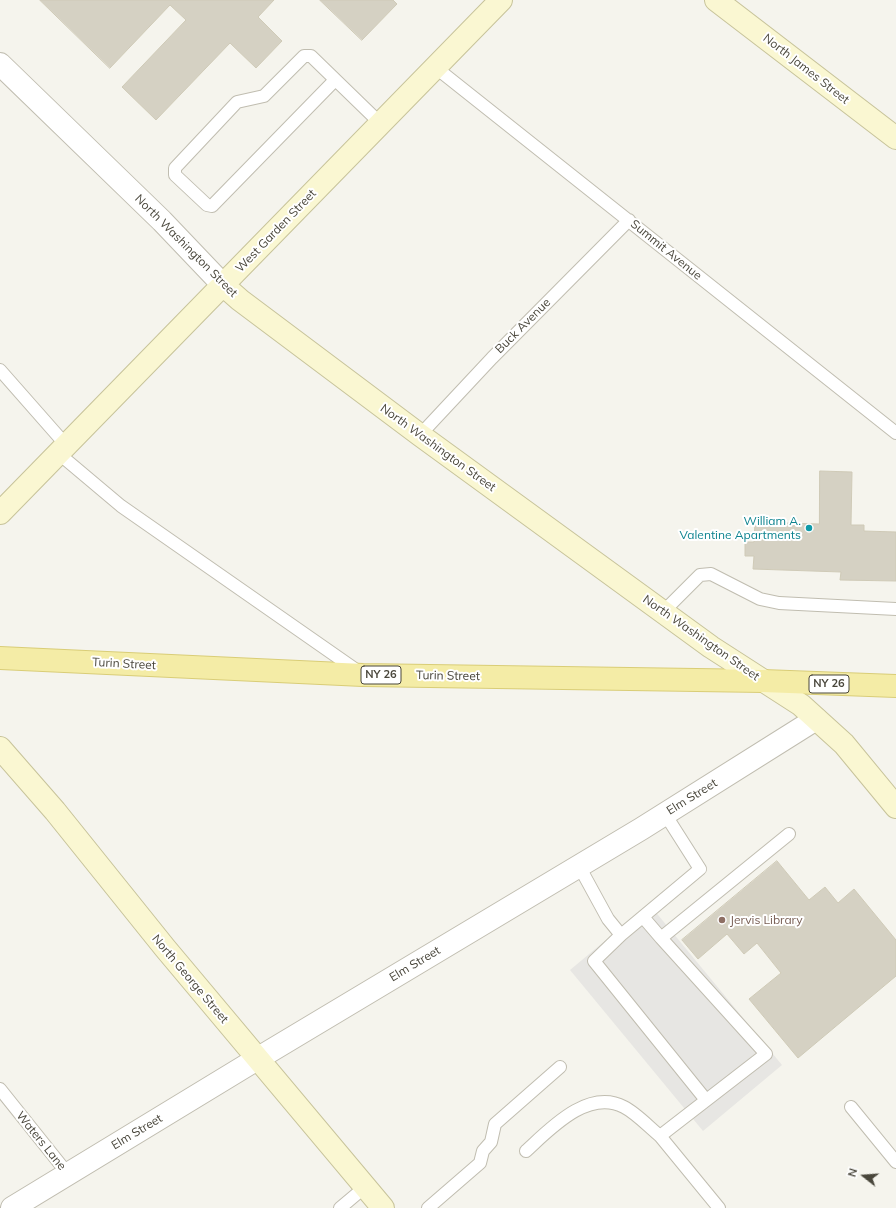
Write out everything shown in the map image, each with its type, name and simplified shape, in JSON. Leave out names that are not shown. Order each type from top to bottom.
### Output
[{"type":"main road","name":"Turin Street","points":[[0,658],[363,675],[763,681],[896,686]]},
{"type":"street","name":"West Garden Street","points":[[0,513],[501,0]]},
{"type":"street","name":"North James Street","points":[[716,0],[896,138]]},
{"type":"street","name":"North Washington Street","points":[[0,64],[162,222],[223,285],[240,300],[420,435],[711,647],[801,705],[844,744],[896,807]]},
{"type":"street","name":"Elm Street","points":[[12,1208],[665,814],[816,718]]},
{"type":"street","name":"North George Street","points":[[0,748],[55,811],[164,948],[383,1208]]},
{"type":"lane","points":[[335,80],[212,206],[207,204],[175,175],[175,168],[237,102],[264,96],[304,56],[311,56],[380,123]]},
{"type":"lane","name":"Summit Avenue","points":[[435,68],[629,220],[896,433]]},
{"type":"lane","name":"Buck Avenue","points":[[420,435],[492,358],[629,220]]},
{"type":"lane","points":[[0,370],[62,449],[121,506],[363,675]]},
{"type":"lane","points":[[663,612],[700,575],[711,574],[760,599],[779,603],[896,609]]},
{"type":"lane","points":[[665,814],[700,869],[594,961],[706,1100]]},
{"type":"lane","points":[[661,938],[789,834]]},
{"type":"lane","points":[[579,866],[608,919],[621,936]]},
{"type":"lane","points":[[643,917],[766,1054],[660,1136]]},
{"type":"lane","points":[[428,1208],[480,1163],[483,1151],[491,1142],[495,1124],[560,1067]]},
{"type":"lane","name":"Waters Lane","points":[[0,1089],[68,1174]]},
{"type":"lane","points":[[526,1150],[558,1122],[572,1112],[592,1104],[607,1101],[624,1107],[660,1136],[719,1208]]},
{"type":"lane","points":[[851,1107],[896,1162]]},
{"type":"lane","points":[[340,1208],[365,1187]]},
{"type":"shaded area","points":[[649,904],[782,1065],[703,1131],[570,970]]},
{"type":"building","points":[[40,0],[274,0],[258,17],[282,41],[256,68],[230,43],[156,120],[122,87],[186,20],[170,5],[110,68]]},
{"type":"building","points":[[320,0],[393,0],[397,4],[362,40]]},
{"type":"building","name":"William A. Valentine Apartments","points":[[820,471],[852,472],[851,525],[864,525],[864,531],[896,532],[896,581],[840,580],[841,572],[753,569],[754,556],[745,556],[745,542],[754,542],[755,522],[819,524]]},
{"type":"building","name":"Jervis Library","points":[[777,861],[809,900],[825,887],[838,903],[854,889],[896,940],[896,976],[798,1058],[749,999],[781,973],[757,943],[744,954],[727,934],[698,959],[682,940]]},
{"type":"place","name":"William A. Valentine Apartments","points":[[809,528]]},
{"type":"place","name":"Jervis Library","points":[[722,920]]}]
